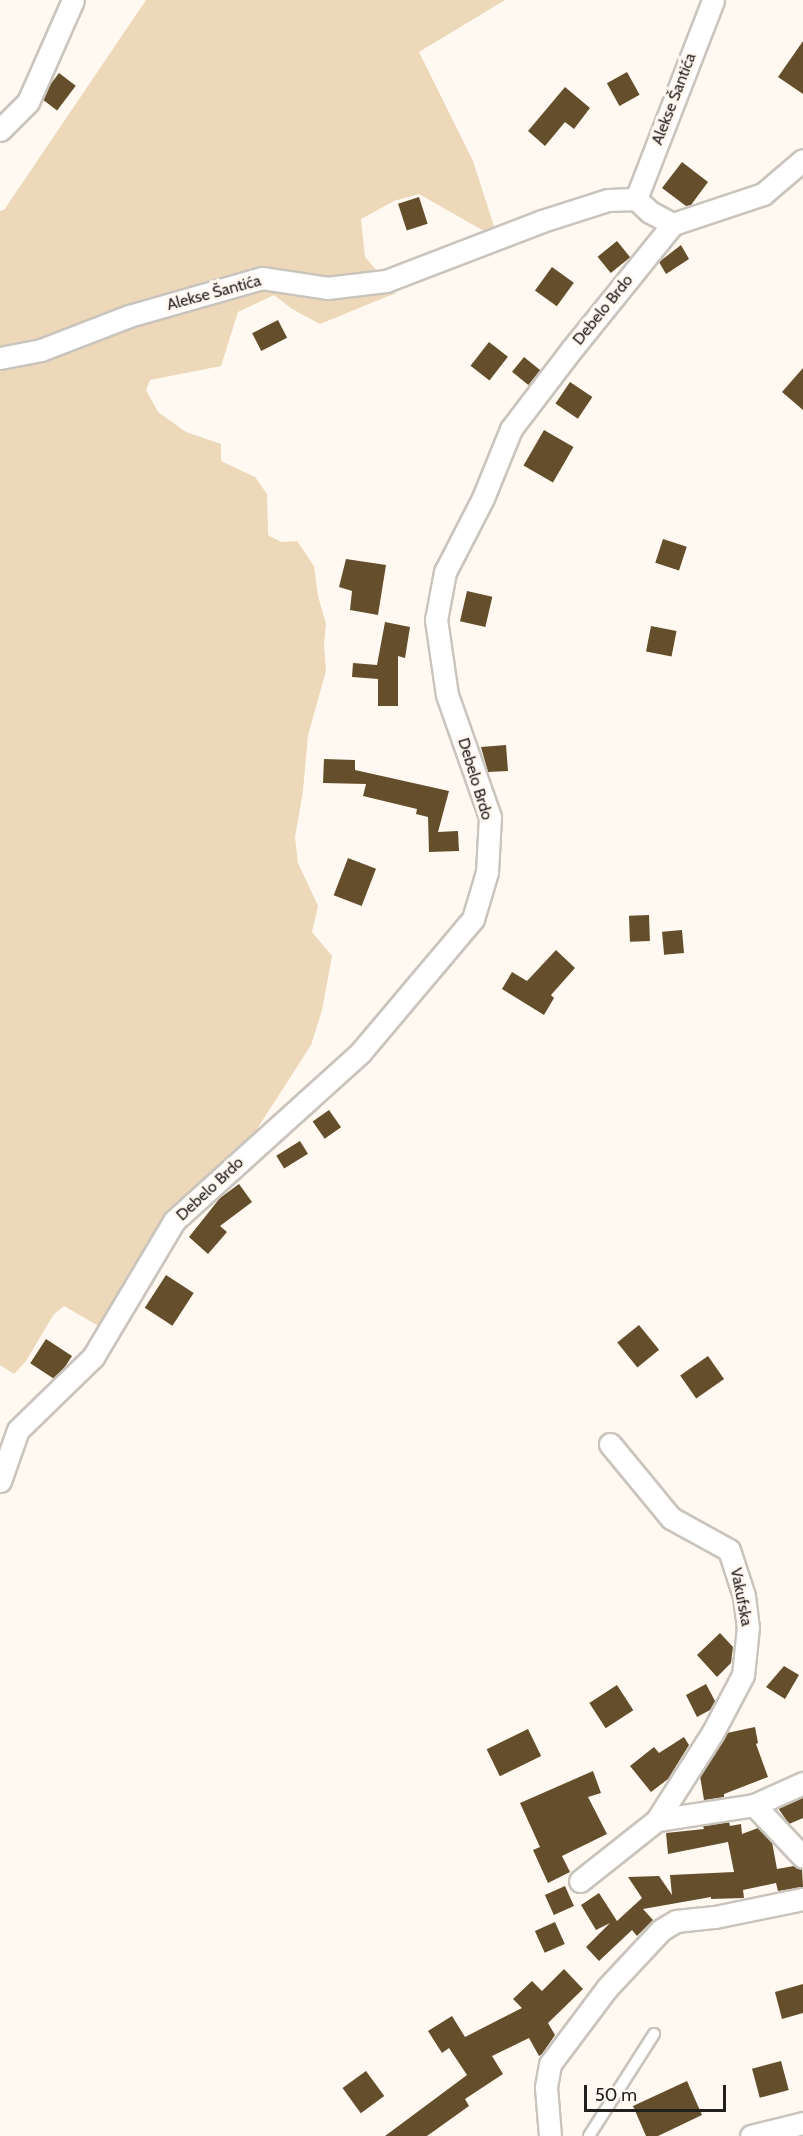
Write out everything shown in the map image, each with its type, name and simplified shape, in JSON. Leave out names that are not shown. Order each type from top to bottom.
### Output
[{"type":"street","points":[[0,130],[28,102],[73,0]]},
{"type":"street","name":"Alekse Šantića","points":[[0,358],[41,350],[129,316],[262,278],[327,288],[386,281],[542,221],[608,200],[636,199],[712,0]]},
{"type":"street","points":[[636,199],[650,212],[673,224],[763,194],[803,160]]},
{"type":"street","name":"Debelo Brdo","points":[[0,1481],[18,1430],[93,1357],[174,1221],[360,1053],[473,919],[487,872],[490,817],[447,694],[436,620],[445,572],[483,498],[511,429],[673,224]]},
{"type":"street","name":"Vakufska","points":[[580,1881],[657,1820],[713,1732],[743,1675],[748,1627],[744,1596],[729,1550],[671,1518],[610,1444]]},
{"type":"street","name":"Vakufska","points":[[657,1820],[754,1805],[803,1783]]},
{"type":"street","points":[[754,1805],[803,1857]]},
{"type":"street","points":[[550,2136],[546,2087],[550,2064],[607,1988],[661,1930],[676,1921],[715,1917],[803,1899]]},
{"type":"street","points":[[751,2136],[803,2123]]},
{"type":"lane","points":[[589,2136],[654,2034]]},
{"type":"shaded area","points":[[146,0],[505,0],[419,52],[473,161],[498,239],[419,194],[394,201],[361,219],[365,257],[396,293],[320,324],[292,309],[274,295],[238,312],[221,366],[150,380],[146,390],[158,412],[186,432],[221,444],[221,461],[255,477],[267,494],[268,535],[281,542],[297,541],[314,566],[318,596],[326,624],[324,645],[326,671],[308,735],[303,791],[295,837],[298,863],[318,906],[312,932],[332,956],[322,1010],[311,1045],[239,1157],[102,1328],[64,1306],[54,1314],[26,1361],[14,1374],[0,1365],[0,211],[4,210]]},
{"type":"building","points":[[803,41],[803,94],[778,77]]},
{"type":"building","points":[[627,72],[640,95],[619,106],[607,83]]},
{"type":"building","points":[[59,73],[76,86],[57,110],[40,98]]},
{"type":"building","points":[[565,87],[590,108],[574,129],[565,122],[545,146],[528,131]]},
{"type":"building","points":[[682,162],[708,182],[691,205],[686,206],[662,188]]},
{"type":"building","points":[[419,197],[428,224],[407,230],[398,204]]},
{"type":"building","points":[[617,241],[630,257],[611,273],[598,257]]},
{"type":"building","points":[[681,245],[689,259],[666,274],[659,262]]},
{"type":"building","points":[[552,267],[574,283],[557,306],[535,290]]},
{"type":"building","points":[[278,320],[287,338],[261,351],[252,333]]},
{"type":"building","points":[[489,342],[508,357],[489,380],[471,366]]},
{"type":"building","points":[[524,357],[540,370],[528,385],[512,372]]},
{"type":"building","points":[[803,368],[803,410],[782,392]]},
{"type":"building","points":[[570,382],[592,397],[578,419],[555,404]]},
{"type":"building","points":[[544,430],[573,447],[553,483],[524,466]]},
{"type":"building","points":[[663,539],[687,547],[679,571],[655,563]]},
{"type":"building","points":[[346,559],[386,565],[378,615],[350,610],[352,591],[339,587]]},
{"type":"building","points":[[467,591],[492,597],[485,627],[460,621]]},
{"type":"building","points":[[385,622],[410,627],[405,658],[398,656],[398,706],[378,706],[378,679],[352,677],[353,663],[377,665]]},
{"type":"building","points":[[651,626],[677,631],[672,656],[646,652]]},
{"type":"building","points":[[506,745],[508,771],[488,772],[481,747]]},
{"type":"building","points":[[324,759],[355,760],[355,770],[449,791],[438,832],[458,831],[459,851],[429,852],[428,817],[416,814],[417,809],[363,796],[366,784],[323,783]]},
{"type":"building","points":[[348,858],[376,869],[362,906],[334,895]]},
{"type":"building","points":[[649,915],[650,941],[630,942],[629,916]]},
{"type":"building","points":[[682,930],[684,953],[664,955],[662,932]]},
{"type":"building","points":[[556,950],[575,968],[551,995],[554,998],[544,1015],[502,989],[512,972],[527,981]]},
{"type":"building","points":[[329,1110],[341,1127],[325,1139],[313,1121]]},
{"type":"building","points":[[300,1141],[308,1154],[284,1169],[276,1156]]},
{"type":"building","points":[[239,1184],[252,1202],[220,1226],[227,1232],[208,1254],[189,1237],[220,1198]]},
{"type":"building","points":[[166,1275],[194,1293],[172,1326],[145,1308]]},
{"type":"building","points":[[639,1325],[659,1350],[637,1367],[617,1343]]},
{"type":"building","points":[[46,1339],[72,1356],[56,1380],[30,1363]]},
{"type":"building","points":[[708,1356],[724,1379],[696,1398],[680,1376]]},
{"type":"building","points":[[720,1633],[733,1647],[731,1663],[717,1677],[697,1655]]},
{"type":"building","points":[[784,1666],[799,1675],[785,1699],[766,1687]]},
{"type":"building","points":[[706,1684],[715,1701],[710,1710],[697,1717],[686,1695]]},
{"type":"building","points":[[617,1685],[633,1710],[606,1728],[589,1703]]},
{"type":"building","points":[[755,1727],[758,1743],[756,1744],[768,1777],[724,1794],[724,1797],[704,1800],[700,1776],[727,1733]]},
{"type":"building","points":[[528,1729],[541,1756],[500,1776],[487,1749]]},
{"type":"building","points":[[684,1737],[689,1745],[668,1779],[651,1792],[630,1766],[654,1747],[659,1753]]},
{"type":"building","points":[[593,1771],[601,1793],[588,1797],[607,1834],[562,1856],[570,1872],[548,1883],[533,1850],[540,1847],[520,1803]]},
{"type":"building","points":[[803,1797],[803,1818],[789,1824],[778,1808]]},
{"type":"building","points":[[729,1822],[730,1826],[741,1824],[742,1834],[758,1828],[772,1842],[777,1869],[794,1866],[802,1869],[803,1887],[778,1891],[776,1883],[743,1890],[744,1898],[711,1899],[711,1897],[643,1909],[653,1920],[637,1936],[632,1930],[599,1961],[586,1947],[610,1923],[596,1930],[581,1905],[599,1893],[617,1921],[642,1898],[628,1877],[659,1876],[672,1895],[670,1875],[734,1872],[728,1842],[668,1854],[666,1833],[704,1829],[703,1826]]},
{"type":"building","points":[[565,1886],[574,1906],[554,1915],[545,1895]]},
{"type":"building","points":[[555,1922],[565,1944],[545,1953],[535,1931]]},
{"type":"building","points":[[564,1969],[583,1989],[548,2023],[555,2035],[542,2054],[539,2056],[529,2038],[492,2056],[503,2074],[465,2099],[469,2106],[427,2136],[385,2136],[467,2075],[449,2048],[442,2053],[428,2031],[452,2016],[465,2037],[522,2008],[513,1999],[532,1981],[542,1991]]},
{"type":"building","points":[[803,1984],[803,2013],[782,2019],[775,1992]]},
{"type":"building","points":[[781,2061],[789,2090],[760,2098],[752,2069]]},
{"type":"building","points":[[366,2071],[384,2096],[361,2113],[343,2088]]},
{"type":"building","points":[[687,2081],[702,2115],[658,2136],[646,2136],[633,2106]]}]
